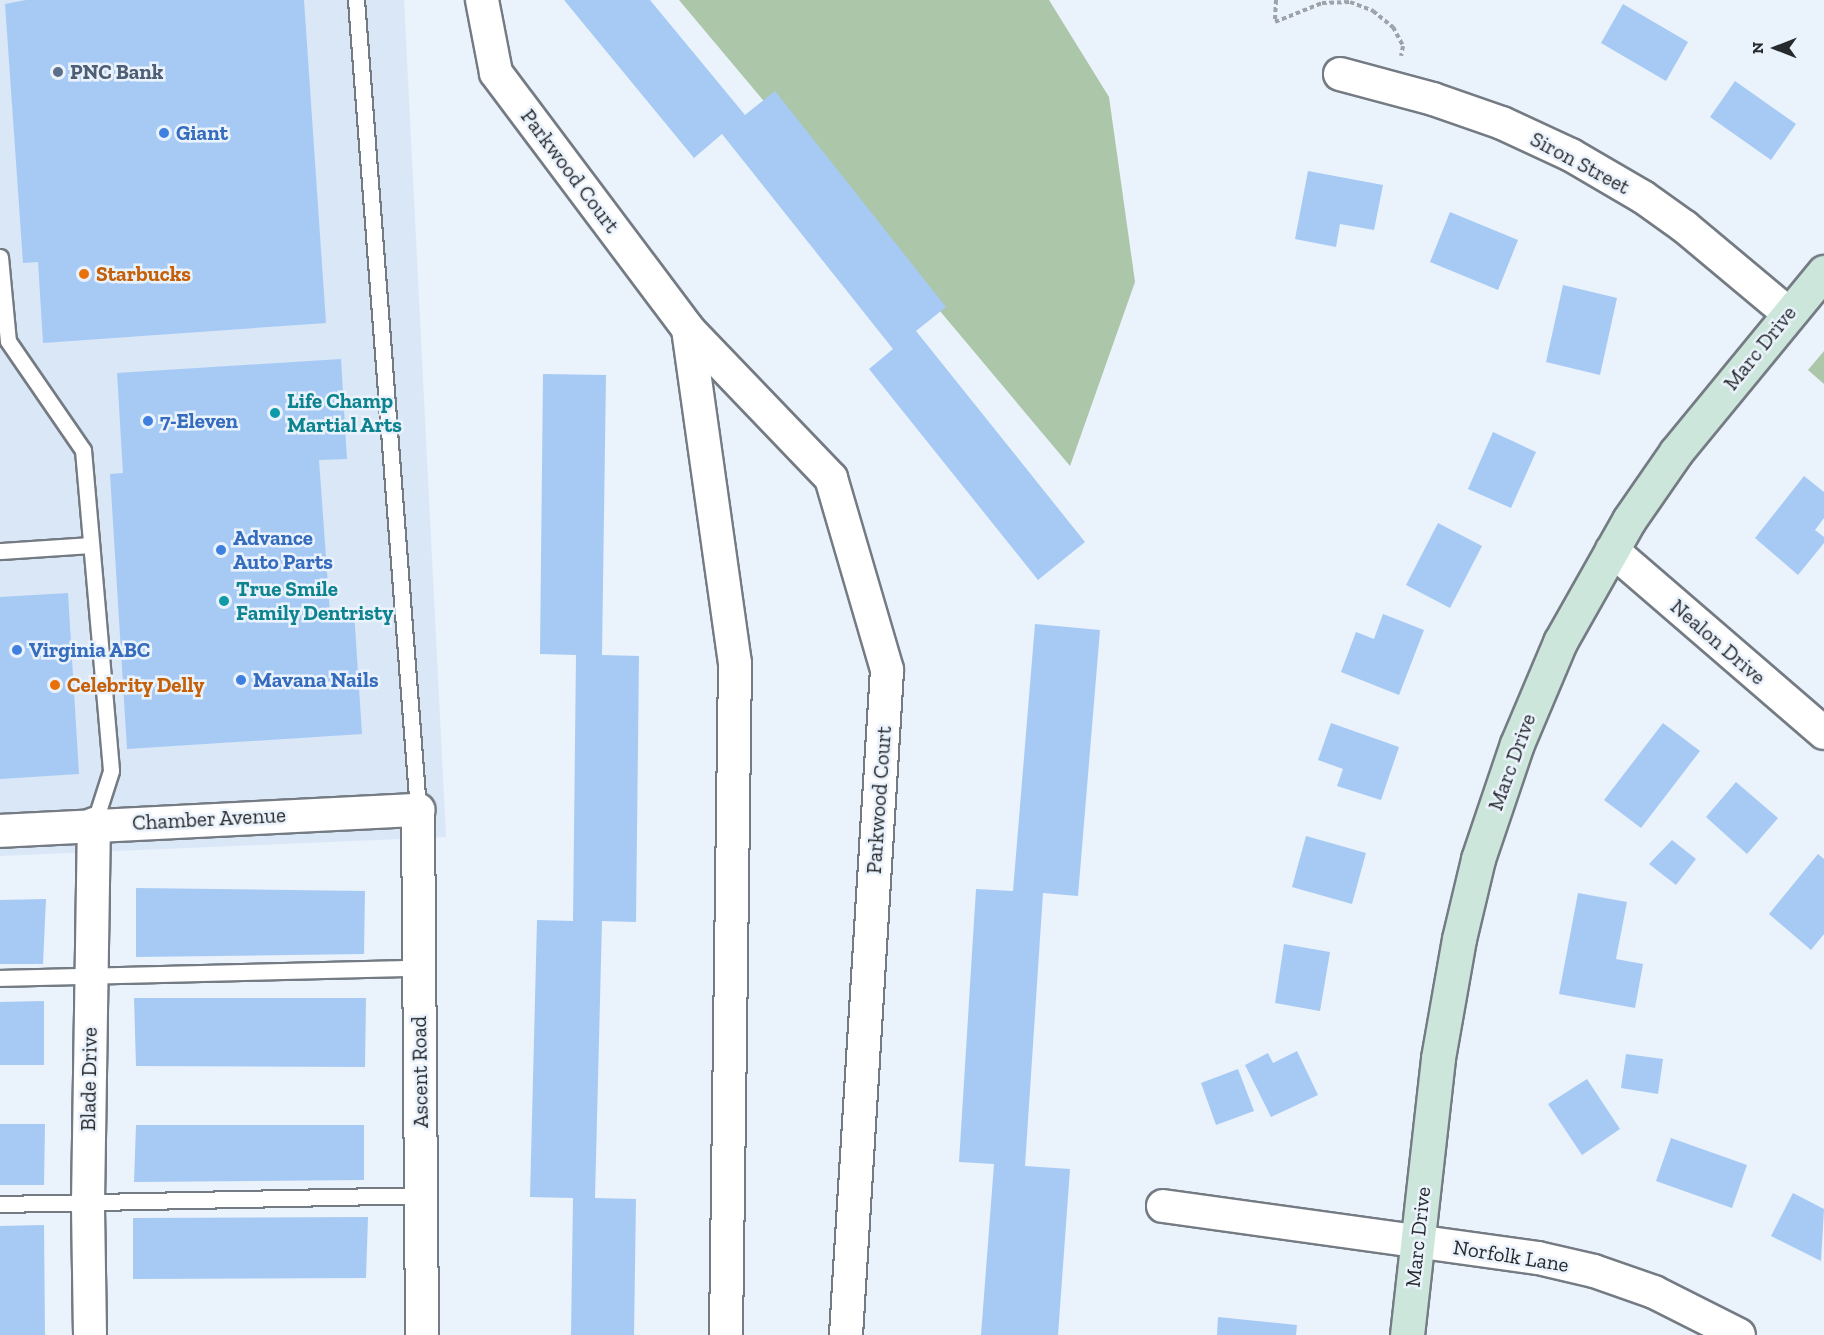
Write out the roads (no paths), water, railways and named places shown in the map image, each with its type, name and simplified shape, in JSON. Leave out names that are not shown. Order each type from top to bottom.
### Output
[{"type":"street","name":"Parkwood Court","points":[[482,0],[496,73],[688,329],[831,478],[887,670],[846,1335]]},
{"type":"street","name":"Siron Street","points":[[1340,75],[1392,88],[1502,123],[1570,155],[1643,197],[1685,227],[1788,313]]},
{"type":"street","name":"Marc Drive","points":[[1407,1335],[1438,1058],[1478,859],[1516,744],[1560,642],[1612,550],[1676,452],[1824,272]]},
{"type":"street","name":"Parkwood Court","points":[[688,329],[735,663],[726,1335]]},
{"type":"street","name":"Nealon Drive","points":[[1612,550],[1824,733]]},
{"type":"street","name":"Chamber Avenue","points":[[0,831],[94,824],[418,810]]},
{"type":"street","name":"Ascent Road","points":[[418,810],[422,1335]]},
{"type":"street","name":"Blade Drive","points":[[90,1335],[88,1202],[94,824]]},
{"type":"street","name":"Norfolk Lane","points":[[1163,1206],[1538,1258],[1594,1271],[1654,1292],[1739,1335]]},
{"type":"lane","points":[[356,0],[418,810]]},
{"type":"lane","points":[[0,257],[8,341],[83,450],[111,771],[94,824]]},
{"type":"lane","points":[[0,551],[91,545]]},
{"type":"lane","points":[[0,978],[419,968]]},
{"type":"lane","points":[[0,1204],[422,1196]]},
{"type":"place","name":"PNC Bank","points":[[58,72]]},
{"type":"place","name":"Giant","points":[[164,133]]},
{"type":"place","name":"Starbucks","points":[[84,274]]},
{"type":"place","name":"Life Champ Martial Arts","points":[[275,413]]},
{"type":"place","name":"7-Eleven","points":[[148,421]]},
{"type":"place","name":"Advance Auto Parts","points":[[221,550]]},
{"type":"place","name":"True Smile Family Dentristy","points":[[224,601]]},
{"type":"place","name":"Virginia ABC","points":[[17,650]]},
{"type":"place","name":"Mavana Nails","points":[[241,680]]},
{"type":"place","name":"Celebrity Delly","points":[[55,685]]}]
